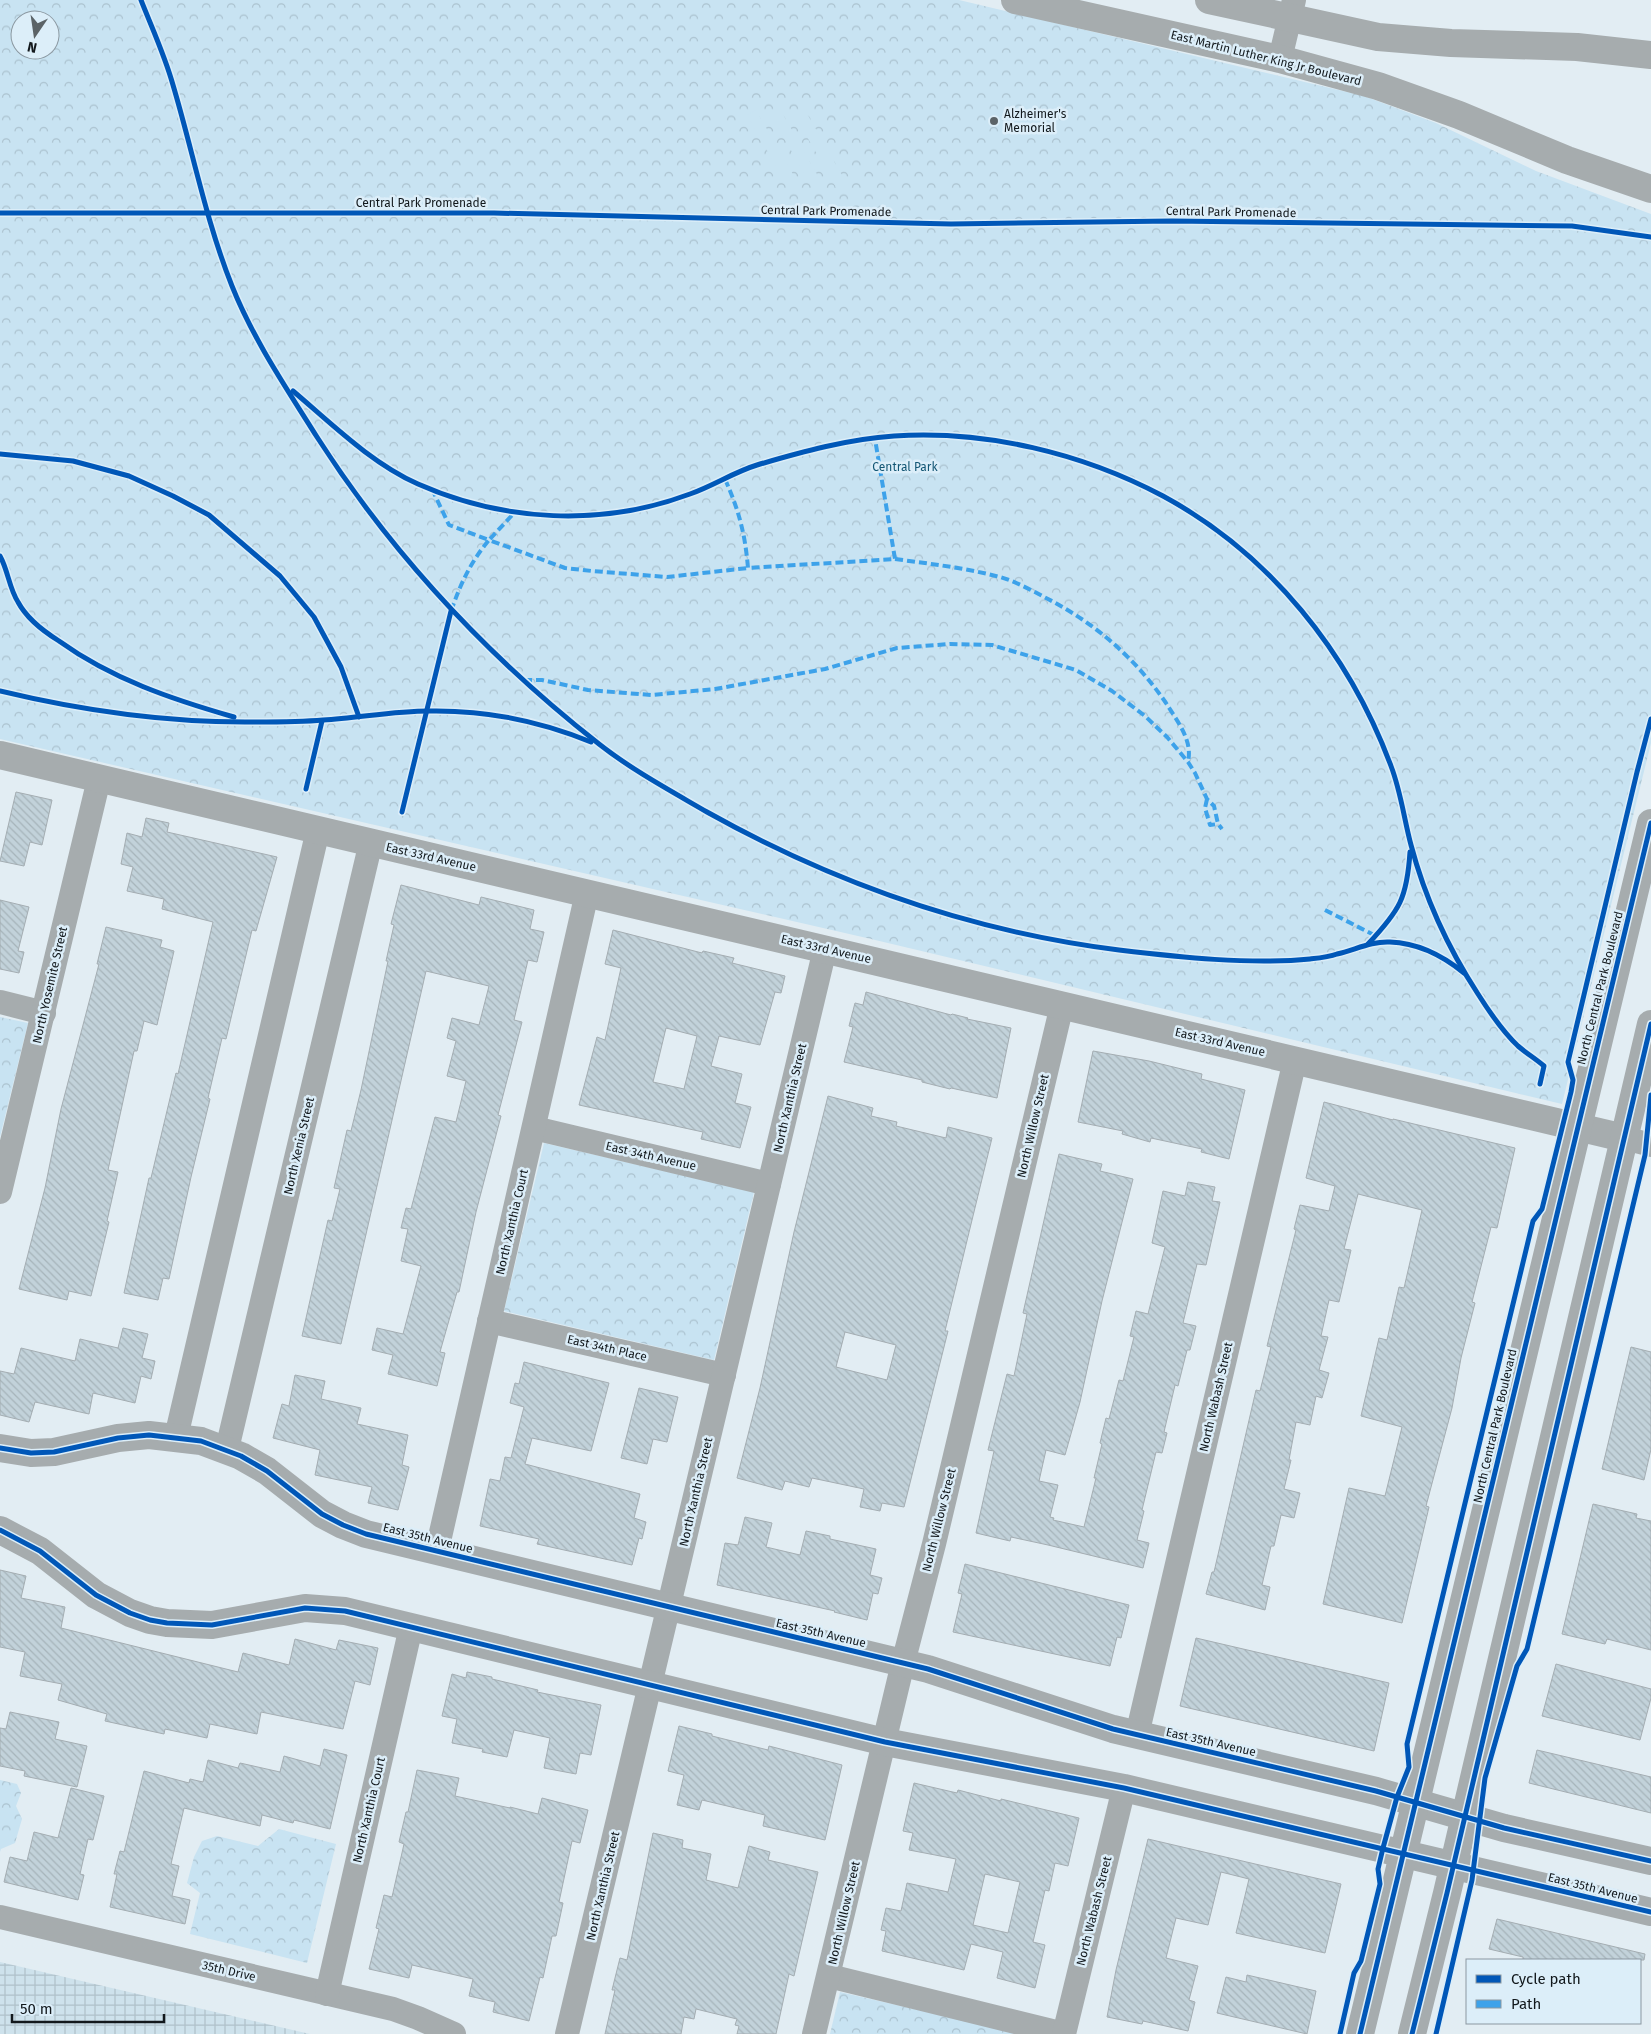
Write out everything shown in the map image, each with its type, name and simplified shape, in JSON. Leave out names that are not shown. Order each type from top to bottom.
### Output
[{"type":"street","name":"East Martin Luther King Jr Boulevard","points":[[1015,0],[1280,59],[1387,89],[1459,115],[1567,160],[1651,188]]},
{"type":"street","points":[[1209,0],[1292,9],[1378,37],[1418,42],[1577,47],[1651,55]]},
{"type":"street","points":[[1280,59],[1292,9]]},
{"type":"street","name":"East 33rd Avenue","points":[[0,755],[1651,1145]]},
{"type":"street","name":"North Yosemite Street","points":[[0,1192],[99,779]]},
{"type":"street","name":"North Central Park Boulevard","points":[[1360,2034],[1576,1127],[1651,823]]},
{"type":"street","points":[[176,1437],[318,830]]},
{"type":"street","name":"North Xenia Street","points":[[227,1449],[372,842]]},
{"type":"street","name":"North Xanthia Court","points":[[437,1550],[587,893]]},
{"type":"street","name":"North Xanthia Street","points":[[568,2034],[825,949]]},
{"type":"street","points":[[0,1002],[44,1013]]},
{"type":"street","name":"North Willow Street","points":[[814,2034],[903,1663],[934,1544],[1062,1005]]},
{"type":"street","points":[[1412,2034],[1651,1024]]},
{"type":"street","name":"North Wabash Street","points":[[1137,1735],[1295,1060]]},
{"type":"street","name":"East 34th Avenue","points":[[534,1128],[769,1184]]},
{"type":"street","name":"East 34th Place","points":[[489,1322],[724,1375]]},
{"type":"street","name":"East 35th Avenue","points":[[0,1448],[42,1453],[138,1435],[195,1440],[227,1449],[267,1471],[322,1514],[366,1534],[935,1671],[1113,1729],[1415,1802],[1504,1828],[1651,1861]]},
{"type":"street","name":"East 35th Avenue","points":[[0,1530],[40,1551],[96,1595],[130,1613],[150,1620],[168,1623],[212,1625],[288,1610],[325,1608],[411,1626],[885,1742],[1124,1788],[1651,1912]]},
{"type":"street","name":"North Xanthia Court","points":[[327,1994],[411,1626]]},
{"type":"street","name":"North Wabash Street","points":[[1064,2034],[1124,1788]]},
{"type":"street","name":"35th Drive","points":[[0,1917],[393,2009],[454,2034]]},
{"type":"street","points":[[829,1976],[1064,2034]]},
{"type":"shaded area","points":[[0,1962],[310,2034],[0,2034]]},
{"type":"green space","name":"Central Park","points":[[0,0],[959,0],[1364,96],[1436,123],[1536,171],[1651,214],[1651,743],[1562,1104],[871,939],[0,739]]},
{"type":"green space","points":[[780,109],[822,183],[813,189],[771,115]]},
{"type":"green space","points":[[756,110],[798,183],[789,189],[747,115]]},
{"type":"green space","points":[[805,110],[847,184],[837,189],[795,116]]},
{"type":"green space","points":[[0,1017],[28,1023],[0,1137]]},
{"type":"green space","points":[[544,1143],[754,1192],[714,1360],[504,1311]]},
{"type":"green space","points":[[0,1780],[17,1784],[21,1793],[16,1806],[22,1819],[15,1843],[1,1849],[0,1852]]},
{"type":"green space","points":[[279,1829],[336,1844],[307,1963],[190,1934],[200,1893],[187,1883],[194,1857],[202,1841],[217,1836],[258,1846]]},
{"type":"green space","points":[[840,1992],[1022,2034],[830,2034]]},
{"type":"building","points":[[16,792],[52,800],[42,845],[30,842],[24,866],[0,861]]},
{"type":"building","points":[[146,818],[169,823],[167,832],[277,857],[256,931],[252,930],[226,1039],[222,1038],[169,1279],[163,1278],[158,1300],[124,1293],[149,1178],[151,1178],[176,1073],[178,1074],[213,922],[162,909],[164,899],[127,891],[133,867],[121,864],[127,833],[142,837]]},
{"type":"building","points":[[401,885],[479,905],[481,897],[534,910],[530,929],[544,932],[537,962],[528,960],[514,1020],[522,1022],[498,1115],[501,1116],[476,1212],[459,1292],[457,1292],[440,1352],[445,1353],[437,1386],[388,1374],[393,1355],[372,1350],[377,1328],[403,1334],[421,1266],[401,1261],[408,1229],[401,1228],[406,1208],[411,1209],[435,1117],[456,1122],[466,1081],[447,1076],[456,1041],[447,1038],[452,1018],[479,1025],[489,986],[426,971],[341,1344],[302,1336],[328,1220],[332,1221],[340,1189],[334,1188],[347,1130],[351,1131],[361,1090],[388,961],[386,961],[394,925],[391,924]]},
{"type":"building","points":[[0,900],[29,907],[18,951],[24,952],[19,973],[0,969]]},
{"type":"building","points":[[106,927],[162,940],[160,947],[174,951],[157,1025],[144,1021],[137,1051],[134,1051],[108,1170],[118,1172],[107,1221],[109,1222],[91,1296],[69,1291],[67,1300],[19,1289],[45,1188],[61,1109],[99,964],[97,964]]},
{"type":"building","points":[[613,930],[702,953],[703,951],[734,958],[732,963],[785,976],[781,993],[775,992],[760,1045],[719,1036],[711,1066],[742,1074],[735,1103],[751,1107],[740,1148],[701,1139],[703,1132],[579,1105],[597,1037],[605,1040],[621,968],[605,964]],"holes":[[[666,1028],[697,1036],[684,1089],[653,1082]]]},
{"type":"building","points":[[866,992],[967,1019],[1011,1028],[997,1098],[950,1089],[922,1082],[922,1080],[844,1062],[853,1027],[849,1026],[855,1003],[863,1005]]},
{"type":"building","points":[[1093,1051],[1149,1061],[1202,1074],[1201,1079],[1245,1090],[1229,1159],[1201,1152],[1202,1149],[1151,1138],[1150,1142],[1122,1134],[1123,1131],[1078,1122]]},
{"type":"building","points":[[828,1096],[873,1108],[871,1116],[897,1122],[896,1126],[946,1138],[948,1127],[992,1138],[945,1331],[948,1331],[904,1507],[882,1503],[880,1511],[860,1507],[864,1489],[812,1478],[809,1487],[785,1481],[782,1490],[737,1478],[760,1388],[794,1232]],"holes":[[[845,1332],[896,1345],[887,1380],[836,1367]]]},
{"type":"building","points":[[1324,1102],[1515,1148],[1497,1228],[1491,1227],[1472,1302],[1475,1303],[1461,1358],[1452,1408],[1426,1506],[1429,1507],[1402,1623],[1323,1604],[1349,1488],[1385,1496],[1402,1427],[1361,1416],[1379,1338],[1387,1340],[1399,1287],[1404,1288],[1422,1210],[1358,1194],[1344,1249],[1351,1250],[1339,1302],[1329,1300],[1321,1336],[1328,1337],[1319,1370],[1329,1373],[1322,1398],[1316,1396],[1310,1425],[1296,1422],[1289,1460],[1291,1460],[1284,1489],[1300,1493],[1294,1518],[1281,1515],[1274,1546],[1271,1546],[1262,1585],[1270,1587],[1265,1610],[1206,1594],[1212,1572],[1214,1572],[1256,1390],[1260,1391],[1271,1347],[1267,1346],[1296,1230],[1294,1229],[1300,1205],[1329,1211],[1335,1186],[1306,1178]]},
{"type":"building","points":[[1059,1154],[1102,1164],[1100,1171],[1133,1179],[1102,1301],[1080,1402],[1065,1455],[1046,1450],[1039,1481],[1058,1485],[1050,1517],[1054,1518],[1053,1520],[1084,1527],[1096,1478],[1094,1478],[1106,1418],[1109,1419],[1119,1380],[1123,1381],[1134,1337],[1130,1336],[1136,1311],[1148,1314],[1165,1247],[1152,1243],[1163,1191],[1185,1196],[1188,1182],[1215,1187],[1212,1201],[1220,1202],[1206,1265],[1197,1264],[1183,1323],[1196,1326],[1190,1350],[1187,1350],[1178,1386],[1175,1385],[1164,1432],[1167,1433],[1162,1453],[1156,1452],[1142,1510],[1144,1511],[1137,1540],[1149,1543],[1143,1568],[1011,1537],[1010,1541],[976,1533],[994,1451],[988,1450],[1007,1374],[1014,1376],[1027,1314],[1023,1313]]},
{"type":"building","points":[[123,1328],[148,1334],[142,1358],[155,1361],[151,1379],[141,1376],[135,1403],[93,1393],[89,1414],[35,1402],[29,1422],[0,1415],[0,1371],[14,1374],[21,1348],[75,1361],[80,1339],[118,1348]]},
{"type":"building","points":[[1631,1347],[1651,1352],[1651,1449],[1644,1480],[1602,1469]]},
{"type":"building","points":[[524,1362],[609,1383],[591,1451],[532,1438],[525,1464],[640,1494],[634,1518],[646,1522],[642,1539],[639,1538],[632,1565],[537,1544],[539,1539],[480,1526],[490,1479],[500,1481],[505,1457],[511,1458],[524,1407],[510,1403],[515,1383],[519,1384]]},
{"type":"building","points":[[295,1375],[325,1381],[321,1399],[361,1408],[357,1424],[408,1435],[402,1465],[409,1467],[398,1510],[368,1503],[372,1487],[315,1475],[320,1450],[273,1438],[282,1404],[289,1406]]},
{"type":"building","points":[[639,1388],[678,1397],[667,1442],[653,1439],[647,1464],[621,1458]]},
{"type":"building","points":[[1593,1504],[1637,1514],[1636,1518],[1651,1521],[1651,1650],[1607,1639],[1605,1644],[1562,1634]]},
{"type":"building","points":[[745,1517],[772,1523],[766,1547],[800,1555],[806,1531],[830,1536],[830,1539],[876,1549],[870,1575],[882,1578],[878,1594],[873,1593],[867,1620],[717,1585],[725,1543],[738,1545]]},
{"type":"building","points":[[965,1564],[1129,1605],[1121,1638],[1117,1637],[1110,1666],[953,1632],[962,1594],[958,1593]]},
{"type":"building","points":[[0,1570],[26,1576],[21,1598],[65,1607],[61,1628],[238,1672],[243,1653],[289,1665],[295,1639],[336,1650],[339,1640],[378,1648],[370,1685],[355,1681],[343,1729],[261,1712],[257,1734],[210,1724],[207,1738],[165,1729],[164,1734],[105,1721],[107,1714],[58,1700],[62,1684],[20,1676],[25,1652],[0,1647]]},
{"type":"building","points":[[1196,1638],[1389,1683],[1374,1751],[1180,1706]]},
{"type":"building","points":[[1556,1664],[1651,1689],[1651,1698],[1640,1740],[1542,1716]]},
{"type":"building","points":[[467,1672],[538,1690],[537,1692],[601,1705],[591,1755],[580,1753],[576,1774],[544,1768],[550,1738],[514,1730],[507,1757],[482,1752],[483,1749],[452,1743],[457,1719],[442,1716],[452,1674],[466,1678]]},
{"type":"building","points":[[10,1712],[59,1722],[55,1739],[87,1746],[77,1787],[24,1776],[25,1771],[0,1766],[0,1728],[6,1729]]},
{"type":"building","points":[[679,1726],[768,1750],[769,1746],[842,1765],[825,1840],[763,1826],[765,1815],[702,1800],[699,1810],[677,1805],[684,1775],[668,1771]]},
{"type":"building","points":[[324,1749],[347,1755],[330,1829],[294,1820],[293,1823],[262,1815],[260,1826],[184,1808],[171,1864],[179,1866],[172,1896],[190,1900],[185,1924],[110,1907],[117,1874],[114,1874],[120,1851],[124,1852],[144,1771],[189,1783],[190,1779],[203,1782],[208,1760],[238,1768],[240,1763],[280,1772],[284,1756],[320,1766]]},
{"type":"building","points":[[1537,1750],[1651,1777],[1651,1813],[1529,1783]]},
{"type":"building","points":[[417,1770],[459,1778],[455,1796],[538,1814],[542,1798],[588,1810],[580,1843],[572,1841],[559,1902],[563,1903],[556,1936],[552,1936],[543,1978],[540,1977],[529,2021],[493,2012],[495,2002],[469,1996],[473,1979],[412,1965],[409,1978],[369,1969],[379,1929],[376,1928],[384,1895],[392,1897],[404,1844],[399,1842]]},
{"type":"building","points":[[914,1783],[957,1793],[958,1790],[1001,1801],[1001,1799],[1079,1818],[1068,1866],[1055,1863],[1049,1891],[1045,1890],[1033,1942],[1045,1945],[1035,1988],[997,1978],[1003,1952],[971,1944],[964,1970],[882,1951],[886,1931],[881,1930],[886,1908],[901,1911],[907,1883],[948,1892],[956,1859],[909,1850],[913,1833],[903,1831]],"holes":[[[985,1874],[1020,1882],[1008,1933],[973,1925]]]},
{"type":"building","points":[[71,1788],[104,1796],[93,1840],[88,1839],[80,1874],[84,1875],[78,1900],[4,1882],[10,1857],[27,1861],[34,1832],[58,1838]]},
{"type":"building","points":[[653,1833],[683,1840],[682,1848],[711,1854],[706,1880],[738,1888],[749,1846],[770,1852],[768,1860],[818,1872],[794,1976],[789,1974],[776,2034],[737,2034],[739,2026],[735,2025],[737,2019],[696,2009],[694,2019],[684,2017],[681,2034],[605,2034],[615,1990],[612,1990],[620,1958],[627,1960]]},
{"type":"building","points":[[1148,1839],[1341,1884],[1325,1953],[1236,1933],[1249,1879],[1221,1872],[1208,1925],[1176,1918],[1166,1958],[1198,1966],[1189,2000],[1195,2002],[1188,2031],[1143,2021],[1142,2024],[1107,2017],[1116,1970]]},
{"type":"building","points":[[1497,1919],[1645,1954],[1644,1960],[1523,1959],[1523,1957],[1489,1949]]},
{"type":"building","points":[[1247,1975],[1316,1991],[1307,2034],[1217,2013],[1226,1977],[1246,1982]]},
{"type":"marked path","points":[[725,479],[741,522],[748,568],[895,559],[875,439]]},
{"type":"marked path","points":[[432,489],[449,525],[489,540],[515,512]]},
{"type":"marked path","points":[[451,611],[458,591],[476,557],[489,540],[565,568],[592,571],[667,577],[748,568]]},
{"type":"marked path","points":[[895,559],[961,569],[1013,581],[1082,619],[1128,657],[1166,703],[1186,738],[1189,754],[1188,762]]},
{"type":"marked path","points":[[524,680],[542,680],[588,690],[651,695],[715,689],[825,669],[897,648],[950,644],[992,645],[1076,670],[1112,691],[1145,716],[1167,737],[1188,762],[1207,799],[1214,806],[1218,824],[1222,829]]},
{"type":"marked path","points":[[1207,799],[1205,808],[1210,825],[1218,824]]},
{"type":"marked path","points":[[1325,910],[1376,936]]},
{"type":"cycle path","points":[[141,0],[170,74],[207,212],[232,286],[260,344],[294,401],[347,481],[378,523],[445,602],[519,676],[612,754],[707,812],[755,838],[805,861],[906,901],[1011,931],[1119,950],[1239,961],[1310,959],[1331,956],[1376,943],[1401,943],[1430,951],[1464,973]]},
{"type":"cycle path","name":"Central Park Promenade","points":[[0,213],[494,213],[951,224],[1172,221],[1572,226],[1651,237]]},
{"type":"cycle path","points":[[293,391],[352,442],[401,475],[451,497],[519,513],[553,516],[622,512],[657,505],[690,494],[748,468],[808,451],[842,443],[877,438],[929,435],[998,441],[1033,448],[1100,468],[1163,496],[1202,520],[1238,547],[1271,577],[1301,610],[1329,646],[1353,684],[1374,724],[1391,766],[1423,884],[1447,941],[1467,977],[1501,1028],[1518,1046],[1544,1066],[1540,1084]]},
{"type":"cycle path","points":[[0,454],[73,461],[129,476],[209,515],[280,576],[314,617],[341,667],[359,717]]},
{"type":"cycle path","points":[[0,556],[15,597],[22,608],[36,624],[53,637],[121,677],[165,695],[234,717]]},
{"type":"cycle path","points":[[402,812],[451,611]]},
{"type":"cycle path","points":[[0,691],[95,710],[159,718],[223,722],[298,722],[416,711],[470,712],[512,718],[552,728],[591,742]]},
{"type":"cycle path","points":[[1340,2034],[1354,1973],[1361,1961],[1380,1884],[1378,1869],[1383,1848],[1397,1797],[1409,1767],[1407,1744],[1533,1221],[1542,1209],[1571,1092],[1573,1080],[1568,1062],[1651,719]]},
{"type":"cycle path","points":[[306,789],[322,721]]},
{"type":"cycle path","points":[[1360,2034],[1651,823]]},
{"type":"cycle path","points":[[1368,944],[1388,922],[1400,902],[1407,881],[1410,852]]},
{"type":"cycle path","points":[[1412,2034],[1447,1893],[1651,1024]]},
{"type":"cycle path","points":[[1436,2034],[1472,1880],[1485,1778],[1517,1666],[1527,1649],[1645,1155],[1651,1095]]},
{"type":"cycle path","points":[[0,1448],[31,1453],[54,1452],[118,1438],[149,1435],[201,1441],[241,1456],[267,1471],[322,1514],[366,1534],[928,1669],[1113,1729],[1376,1791],[1504,1828],[1651,1861]]},
{"type":"cycle path","points":[[0,1530],[40,1551],[96,1595],[130,1613],[150,1620],[167,1623],[212,1625],[305,1608],[345,1611],[885,1742],[1124,1788],[1651,1912]]},
{"type":"place","name":"Alzheimer's Memorial","points":[[994,121]]}]
